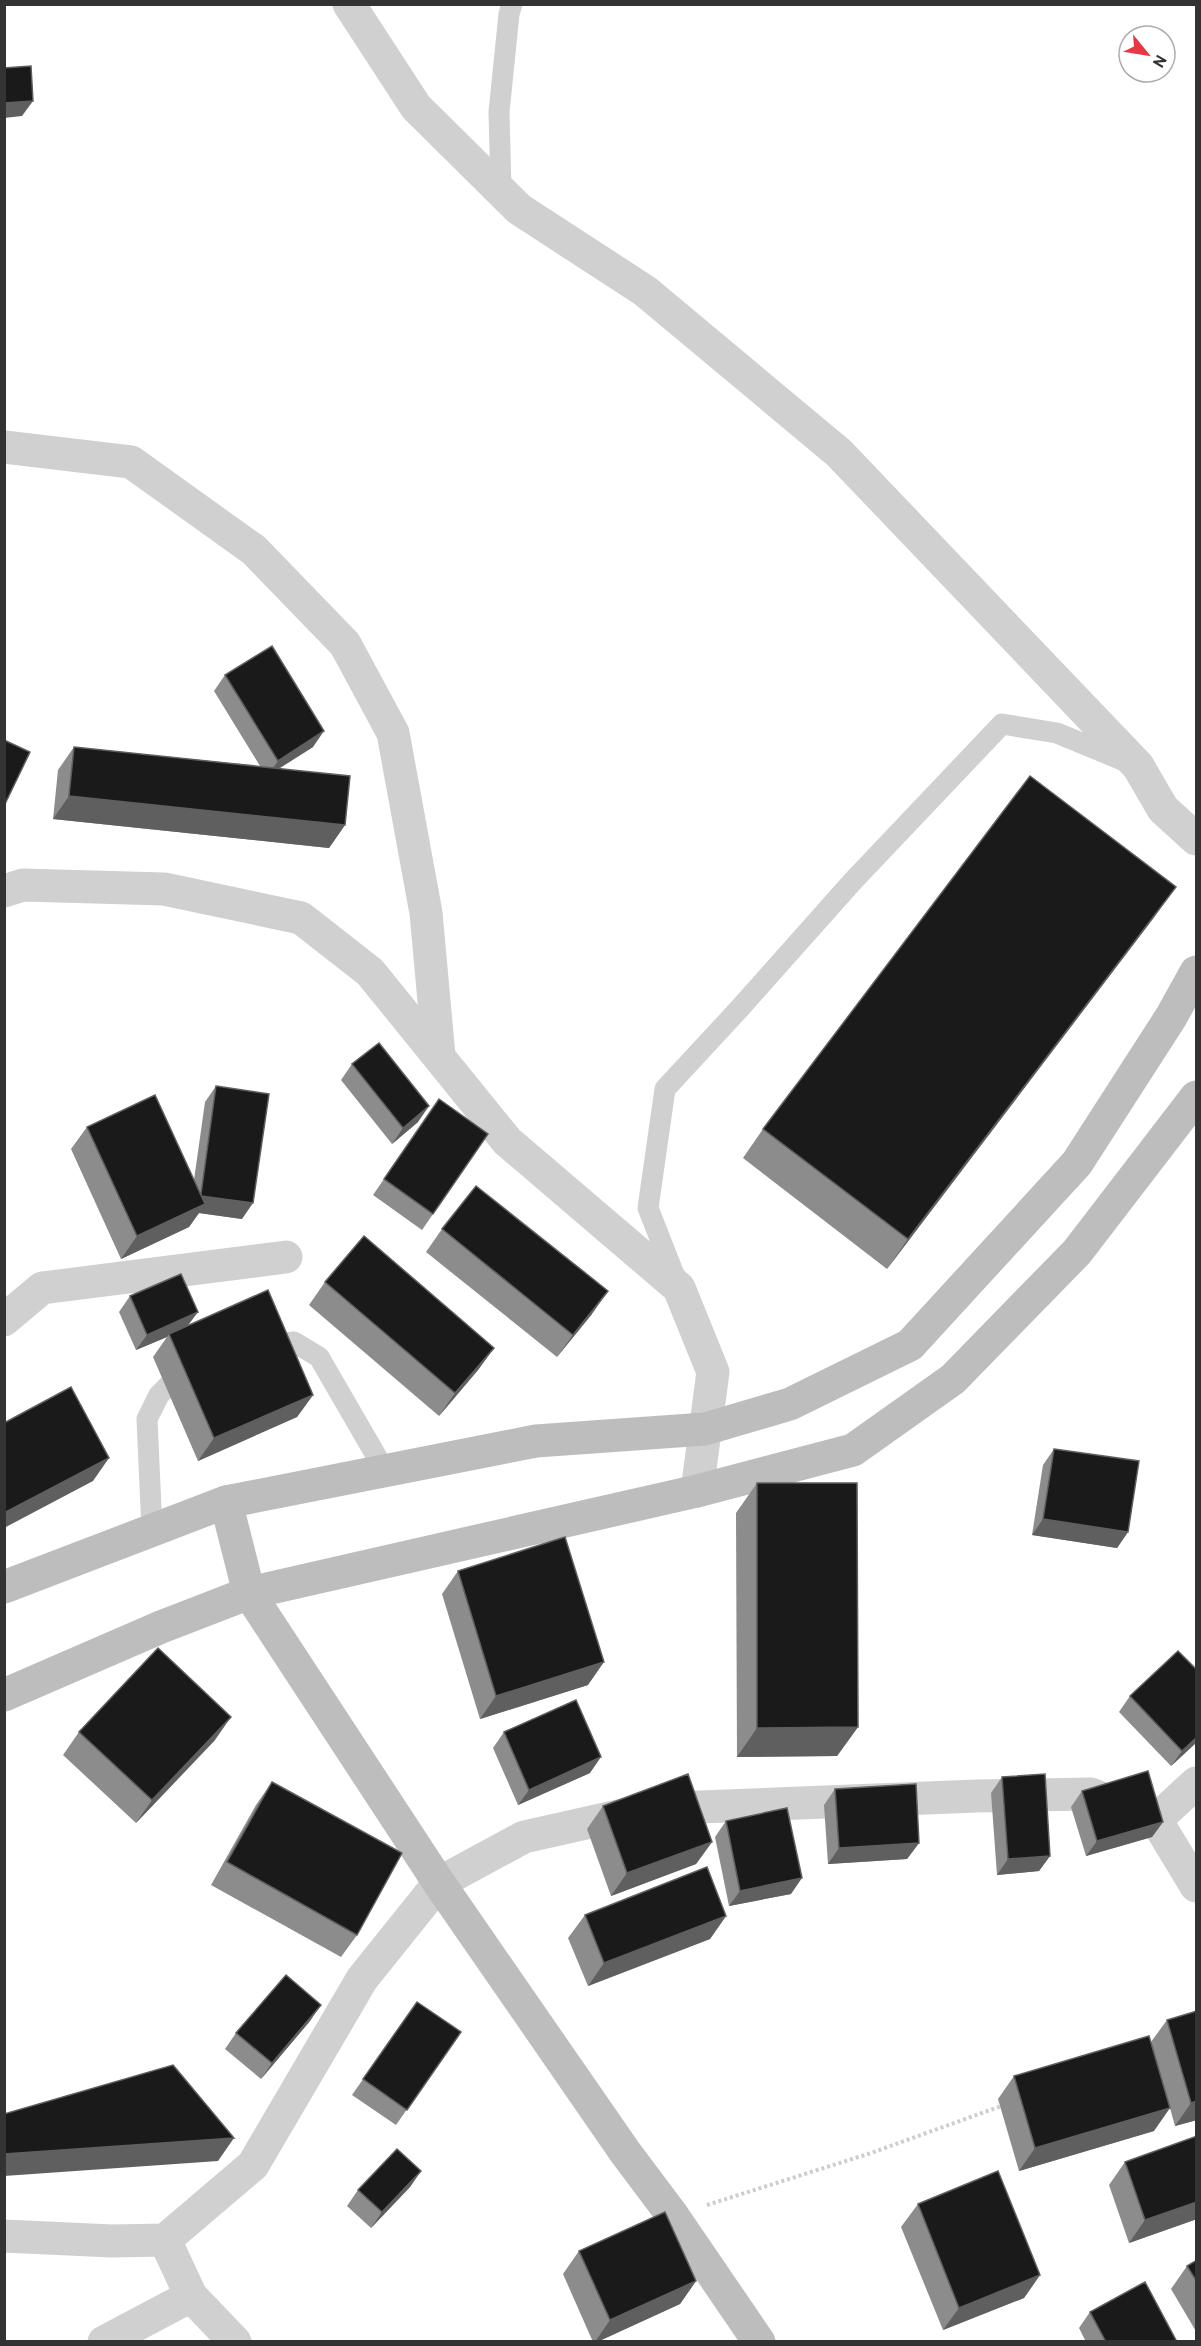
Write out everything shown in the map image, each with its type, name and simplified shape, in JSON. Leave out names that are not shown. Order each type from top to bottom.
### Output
[{"type":"street","points":[[349,4],[416,106],[519,209],[645,291],[839,453],[1138,766],[1163,809],[1197,839]]},
{"type":"street","points":[[4,447],[131,462],[254,550],[345,644],[393,733],[426,913],[439,1056]]},
{"type":"street","points":[[4,891],[23,885],[164,889],[301,918],[370,972],[507,1141],[679,1288],[712,1372],[697,1491]]},
{"type":"street","points":[[4,1587],[226,1502],[537,1441],[705,1429],[790,1404],[910,1345],[1077,1163],[1197,972]]},
{"type":"street","points":[[4,1695],[161,1627],[249,1593],[697,1491],[853,1450],[953,1379],[1077,1252],[1197,1097]]},
{"type":"street","points":[[4,1320],[42,1288],[286,1257]]},
{"type":"street","points":[[226,1502],[249,1593],[439,1883],[759,2342]]},
{"type":"street","points":[[1156,1821],[1197,1783]]},
{"type":"street","points":[[4,2236],[112,2241],[165,2240],[253,2165],[362,1979],[439,1883],[524,1837],[649,1809],[977,1796],[1091,1794],[1156,1821],[1197,1886]]},
{"type":"street","points":[[165,2240],[191,2296],[235,2342]]},
{"type":"street","points":[[104,2342],[191,2296]]},
{"type":"lane","points":[[501,190],[499,112],[512,4]]},
{"type":"lane","points":[[679,1288],[648,1208],[665,1089],[853,880],[1002,724],[1057,733],[1138,766]]},
{"type":"lane","points":[[240,1353],[261,1345],[294,1342],[319,1357],[385,1470]]},
{"type":"lane","points":[[152,1530],[147,1419],[159,1395],[177,1377],[209,1365]]},
{"type":"path","points":[[673,2216],[871,2153],[1005,2105]]},
{"type":"building","points":[[31,66],[33,101],[4,103],[4,68]]},
{"type":"building","points":[[272,646],[324,731],[278,761],[225,675]]},
{"type":"building","points":[[4,740],[30,752],[4,806]]},
{"type":"building","points":[[74,747],[350,776],[345,825],[69,796]]},
{"type":"building","points":[[1030,776],[1176,887],[908,1239],[763,1129]]},
{"type":"building","points":[[379,1043],[429,1106],[403,1128],[352,1064]]},
{"type":"building","points":[[216,1086],[269,1094],[253,1203],[201,1196]]},
{"type":"building","points":[[155,1095],[205,1204],[137,1236],[87,1127]]},
{"type":"building","points":[[439,1099],[488,1134],[433,1214],[384,1179]]},
{"type":"building","points":[[476,1186],[608,1291],[573,1335],[442,1229]]},
{"type":"building","points":[[364,1236],[494,1348],[455,1393],[325,1282]]},
{"type":"building","points":[[181,1274],[198,1312],[147,1335],[130,1296]]},
{"type":"building","points":[[268,1290],[313,1395],[214,1438],[169,1334]]},
{"type":"building","points":[[71,1387],[109,1458],[4,1513],[4,1423]]},
{"type":"building","points":[[1054,1449],[1139,1461],[1128,1532],[1043,1519]]},
{"type":"building","points":[[757,1483],[857,1483],[858,1727],[757,1728]]},
{"type":"building","points":[[565,1537],[604,1662],[496,1696],[458,1571]]},
{"type":"building","points":[[158,1648],[231,1717],[152,1800],[79,1732]]},
{"type":"building","points":[[1178,1651],[1197,1670],[1197,1737],[1182,1751],[1130,1696]]},
{"type":"building","points":[[576,1700],[601,1757],[529,1790],[504,1732]]},
{"type":"building","points":[[1148,1771],[1163,1822],[1097,1841],[1082,1791]]},
{"type":"building","points":[[688,1774],[712,1842],[627,1873],[603,1806]]},
{"type":"building","points":[[1045,1774],[1050,1856],[1008,1859],[1002,1777]]},
{"type":"building","points":[[272,1782],[402,1853],[357,1935],[227,1862]]},
{"type":"building","points":[[916,1784],[919,1843],[839,1848],[835,1789]]},
{"type":"building","points":[[787,1808],[802,1878],[740,1891],[726,1821]]},
{"type":"building","points":[[707,1867],[726,1916],[604,1963],[585,1915]]},
{"type":"building","points":[[286,1975],[321,2005],[272,2063],[236,2033]]},
{"type":"building","points":[[417,2002],[461,2032],[407,2110],[363,2079]]},
{"type":"building","points":[[1197,2011],[1197,2101],[1191,2103],[1167,2020]]},
{"type":"building","points":[[1149,2036],[1170,2108],[1035,2148],[1014,2076]]},
{"type":"building","points":[[173,2065],[234,2138],[4,2154],[4,2114]]},
{"type":"building","points":[[1197,2136],[1197,2202],[1145,2220],[1125,2162]]},
{"type":"building","points":[[397,2149],[421,2171],[382,2212],[358,2190]]},
{"type":"building","points":[[998,2171],[1040,2275],[959,2308],[918,2204]]},
{"type":"building","points":[[665,2212],[696,2281],[610,2320],[579,2251]]},
{"type":"building","points":[[1197,2260],[1197,2282],[1187,2266]]},
{"type":"building","points":[[1145,2282],[1177,2342],[1106,2342],[1090,2312]]}]
